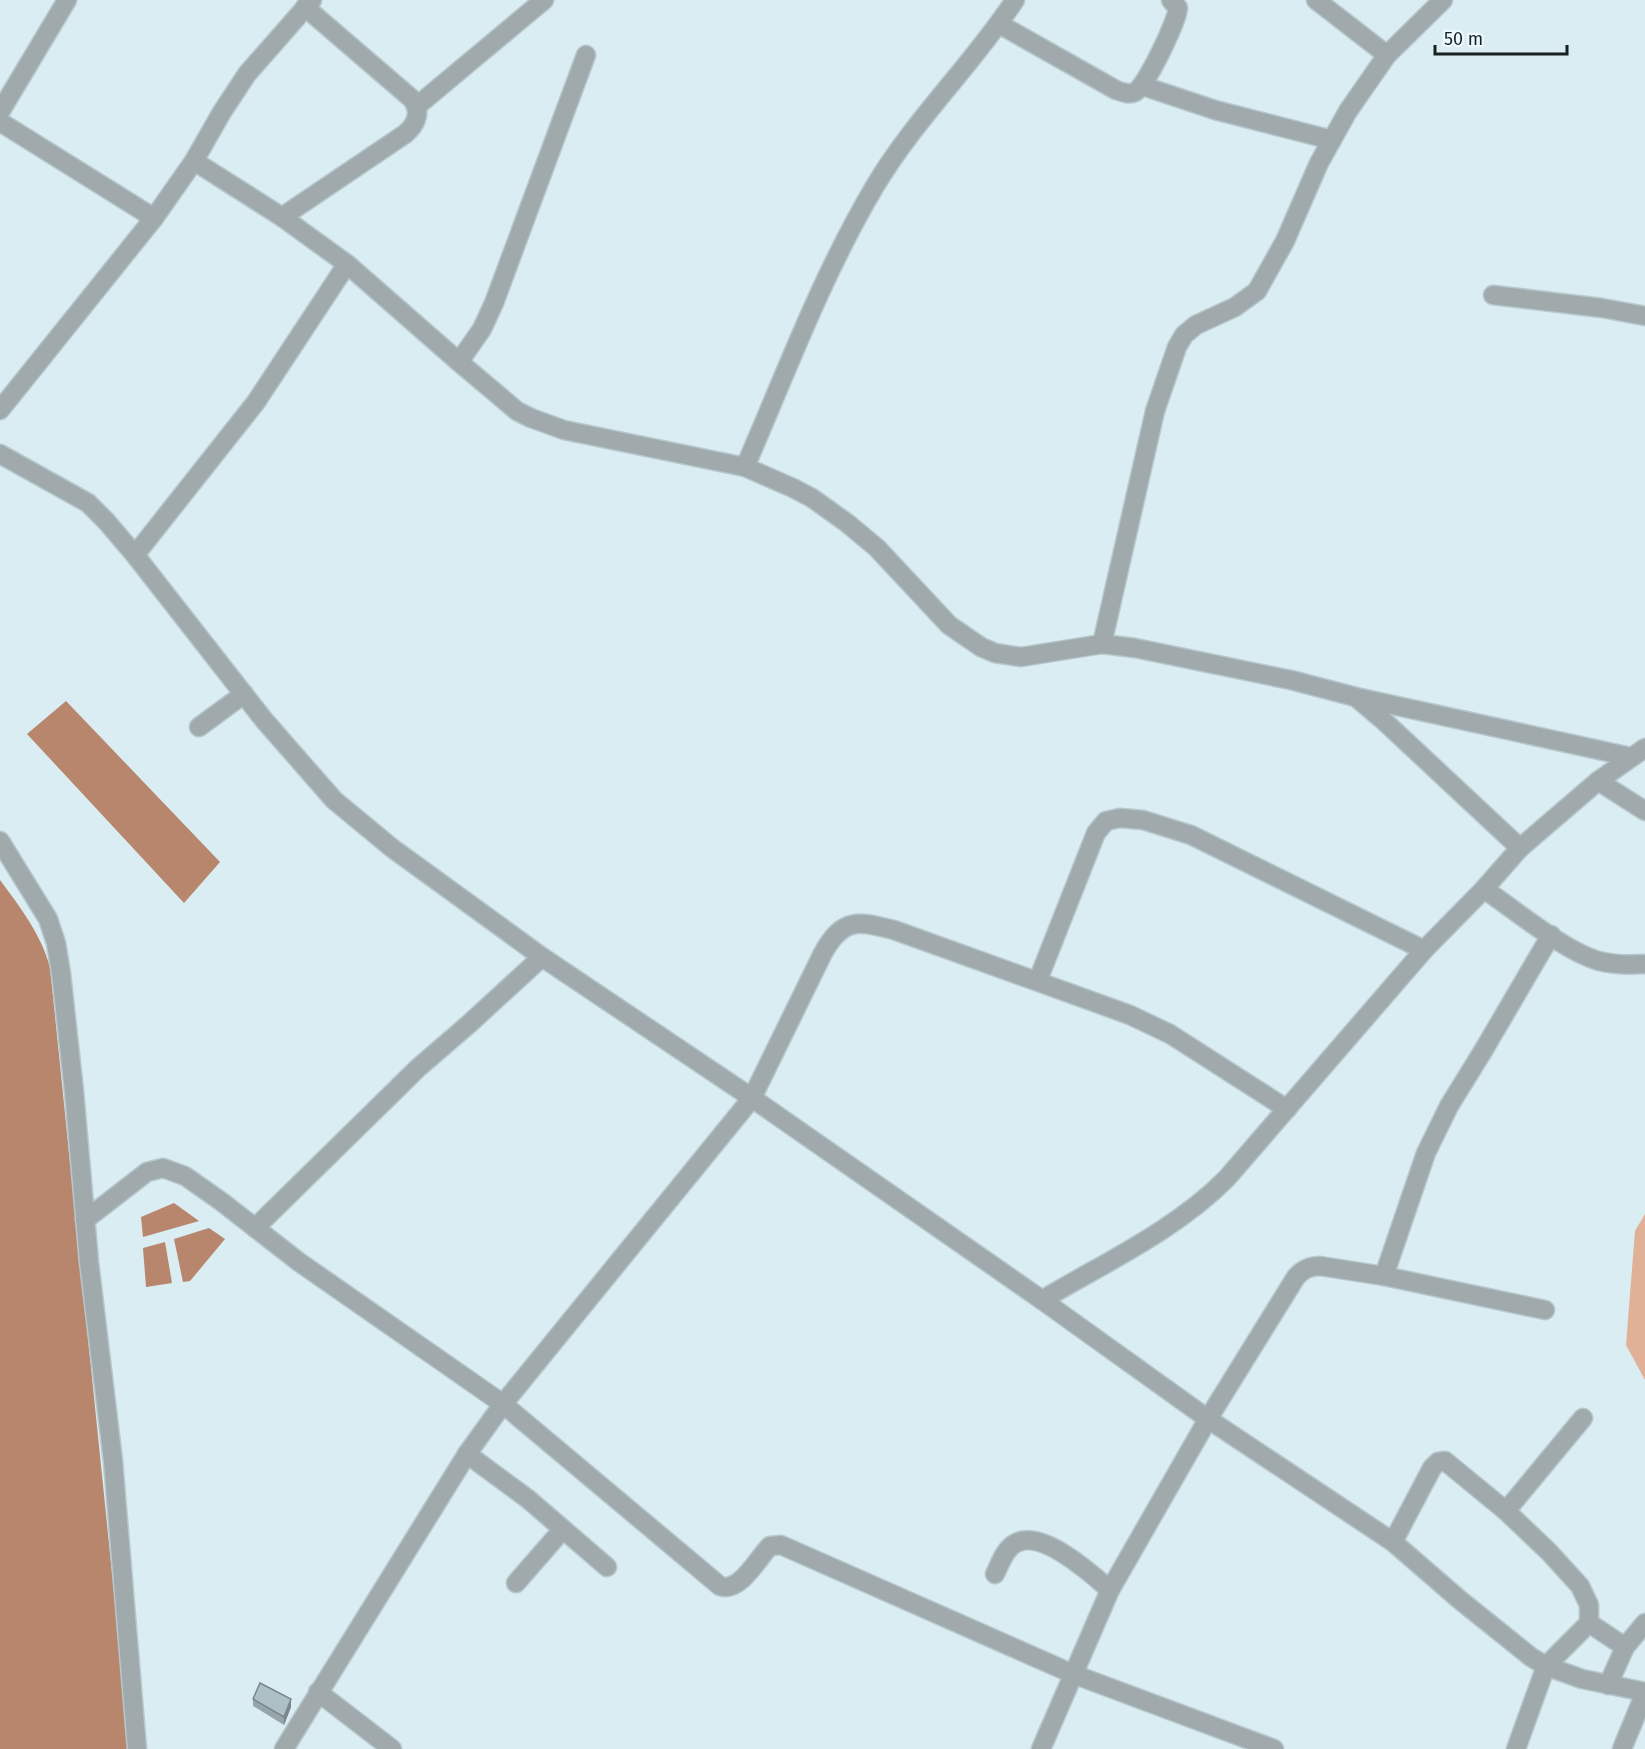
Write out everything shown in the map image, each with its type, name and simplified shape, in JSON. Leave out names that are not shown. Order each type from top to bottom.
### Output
[{"type":"street","points":[[0,112],[67,0]]},
{"type":"street","points":[[417,106],[544,0]]},
{"type":"street","points":[[745,467],[807,319],[875,186],[907,138],[999,24],[1015,0]]},
{"type":"street","points":[[999,24],[1116,90],[1133,93],[1143,86],[1178,13],[1179,8],[1171,0]]},
{"type":"street","points":[[1316,0],[1387,55]]},
{"type":"street","points":[[1102,644],[1155,411],[1171,359],[1184,335],[1196,325],[1235,307],[1257,291],[1285,241],[1319,163],[1348,111],[1387,55],[1443,0]]},
{"type":"street","points":[[0,410],[154,218],[194,161],[247,74],[309,4],[412,99],[417,106],[415,123],[405,134],[282,217]]},
{"type":"street","points":[[459,362],[482,329],[494,303],[586,55]]},
{"type":"street","points":[[1143,86],[1215,110],[1332,140]]},
{"type":"street","points":[[0,122],[154,218]]},
{"type":"street","points":[[194,161],[282,217],[348,264],[518,411],[545,424],[745,467],[812,498],[877,548],[949,625],[981,647],[1006,656],[1021,657],[1102,644],[1135,648],[1291,680],[1356,697],[1638,753]]},
{"type":"street","points":[[135,555],[256,402],[348,264]]},
{"type":"street","points":[[1493,295],[1602,308],[1645,316]]},
{"type":"street","points":[[0,454],[88,503],[135,555],[243,694],[334,800],[392,848],[542,957],[752,1098],[1208,1419],[1394,1542],[1460,1600],[1531,1657],[1546,1666],[1582,1679],[1645,1693],[1622,1749]]},
{"type":"street","points":[[199,727],[243,694]]},
{"type":"street","points":[[1356,697],[1520,848]]},
{"type":"street","points":[[1042,1300],[1177,1221],[1195,1208],[1227,1178],[1424,950],[1484,889],[1520,848],[1598,781],[1638,753]]},
{"type":"street","points":[[1598,781],[1645,811]]},
{"type":"street","points":[[1038,980],[1096,833],[1106,821],[1120,818],[1143,820],[1191,835],[1424,950]]},
{"type":"street","points":[[0,841],[39,903],[56,943],[113,1461],[137,1749]]},
{"type":"street","points":[[1484,889],[1576,952],[1617,965],[1645,964]]},
{"type":"street","points":[[284,1749],[467,1454],[503,1404],[752,1098],[823,953],[833,935],[844,926],[862,924],[894,930],[1108,1006],[1170,1035],[1287,1109]]},
{"type":"street","points":[[1384,1276],[1426,1153],[1449,1106],[1551,935]]},
{"type":"street","points":[[255,1228],[418,1068],[542,957]]},
{"type":"street","points":[[85,1220],[142,1174],[155,1168],[177,1172],[205,1189],[326,1281],[503,1404],[722,1588],[737,1584],[770,1546],[781,1545],[1073,1674],[1274,1749]]},
{"type":"street","points":[[1041,1749],[1110,1590],[1208,1419],[1302,1271],[1309,1267],[1320,1266],[1384,1276],[1545,1310]]},
{"type":"street","points":[[1506,1511],[1583,1419]]},
{"type":"street","points":[[467,1454],[528,1499],[607,1567]]},
{"type":"street","points":[[1394,1542],[1432,1468],[1441,1461],[1451,1465],[1506,1511],[1550,1552],[1580,1586],[1589,1605],[1589,1623],[1546,1666],[1516,1749]]},
{"type":"street","points":[[516,1583],[563,1529]]},
{"type":"street","points":[[994,1574],[1009,1547],[1027,1540],[1042,1544],[1075,1561],[1110,1590]]},
{"type":"street","points":[[1589,1623],[1625,1647]]},
{"type":"street","points":[[1608,1685],[1625,1647],[1645,1623]]},
{"type":"street","points":[[318,1692],[392,1749]]},
{"type":"shaded area","points":[[66,701],[220,862],[184,903],[27,734]]},
{"type":"shaded area","points":[[0,880],[35,932],[50,967],[130,1749],[0,1749]]},
{"type":"shaded area","points":[[174,1203],[199,1221],[143,1237],[141,1217]]},
{"type":"shaded area","points":[[1645,1214],[1645,1380],[1626,1345],[1635,1231]]},
{"type":"shaded area","points":[[209,1228],[225,1239],[190,1281],[183,1282],[174,1239]]},
{"type":"shaded area","points":[[165,1242],[172,1283],[146,1287],[143,1248]]},
{"type":"building","points":[[260,1683],[291,1699],[284,1717],[253,1699]]}]
